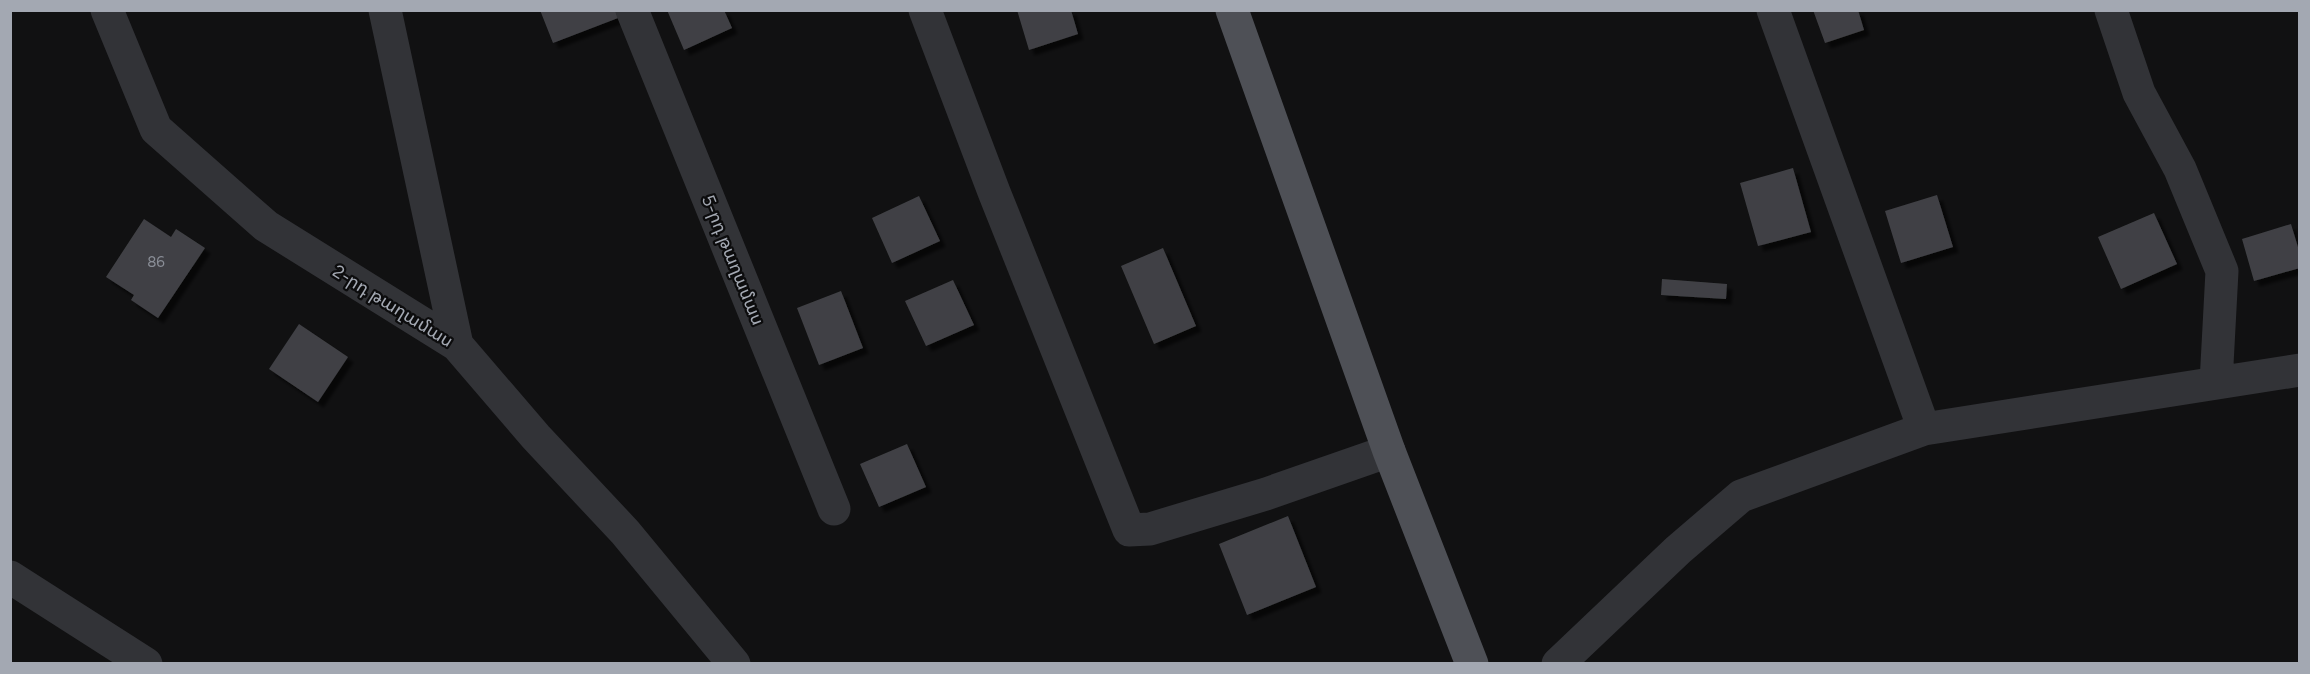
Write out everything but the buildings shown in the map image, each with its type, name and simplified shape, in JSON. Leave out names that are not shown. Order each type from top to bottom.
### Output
[{"type":"main road","points":[[1232,10],[1389,451],[1472,663]]},
{"type":"street","name":"2-րդ թաղամաս","points":[[107,10],[156,129],[266,226],[457,345],[536,437],[625,532],[734,663]]},
{"type":"street","points":[[385,10],[457,345]]},
{"type":"street","name":"5-րդ թաղամաս","points":[[632,10],[834,509]]},
{"type":"street","points":[[925,10],[994,192],[1129,530],[1150,529],[1266,495],[1389,451]]},
{"type":"street","points":[[1773,10],[1924,429]]},
{"type":"street","points":[[2110,10],[2139,93],[2180,169],[2222,271],[2216,383]]},
{"type":"street","points":[[1558,663],[1678,550],[1742,496],[1924,429],[2300,370]]},
{"type":"street","points":[[10,577],[146,663]]}]
